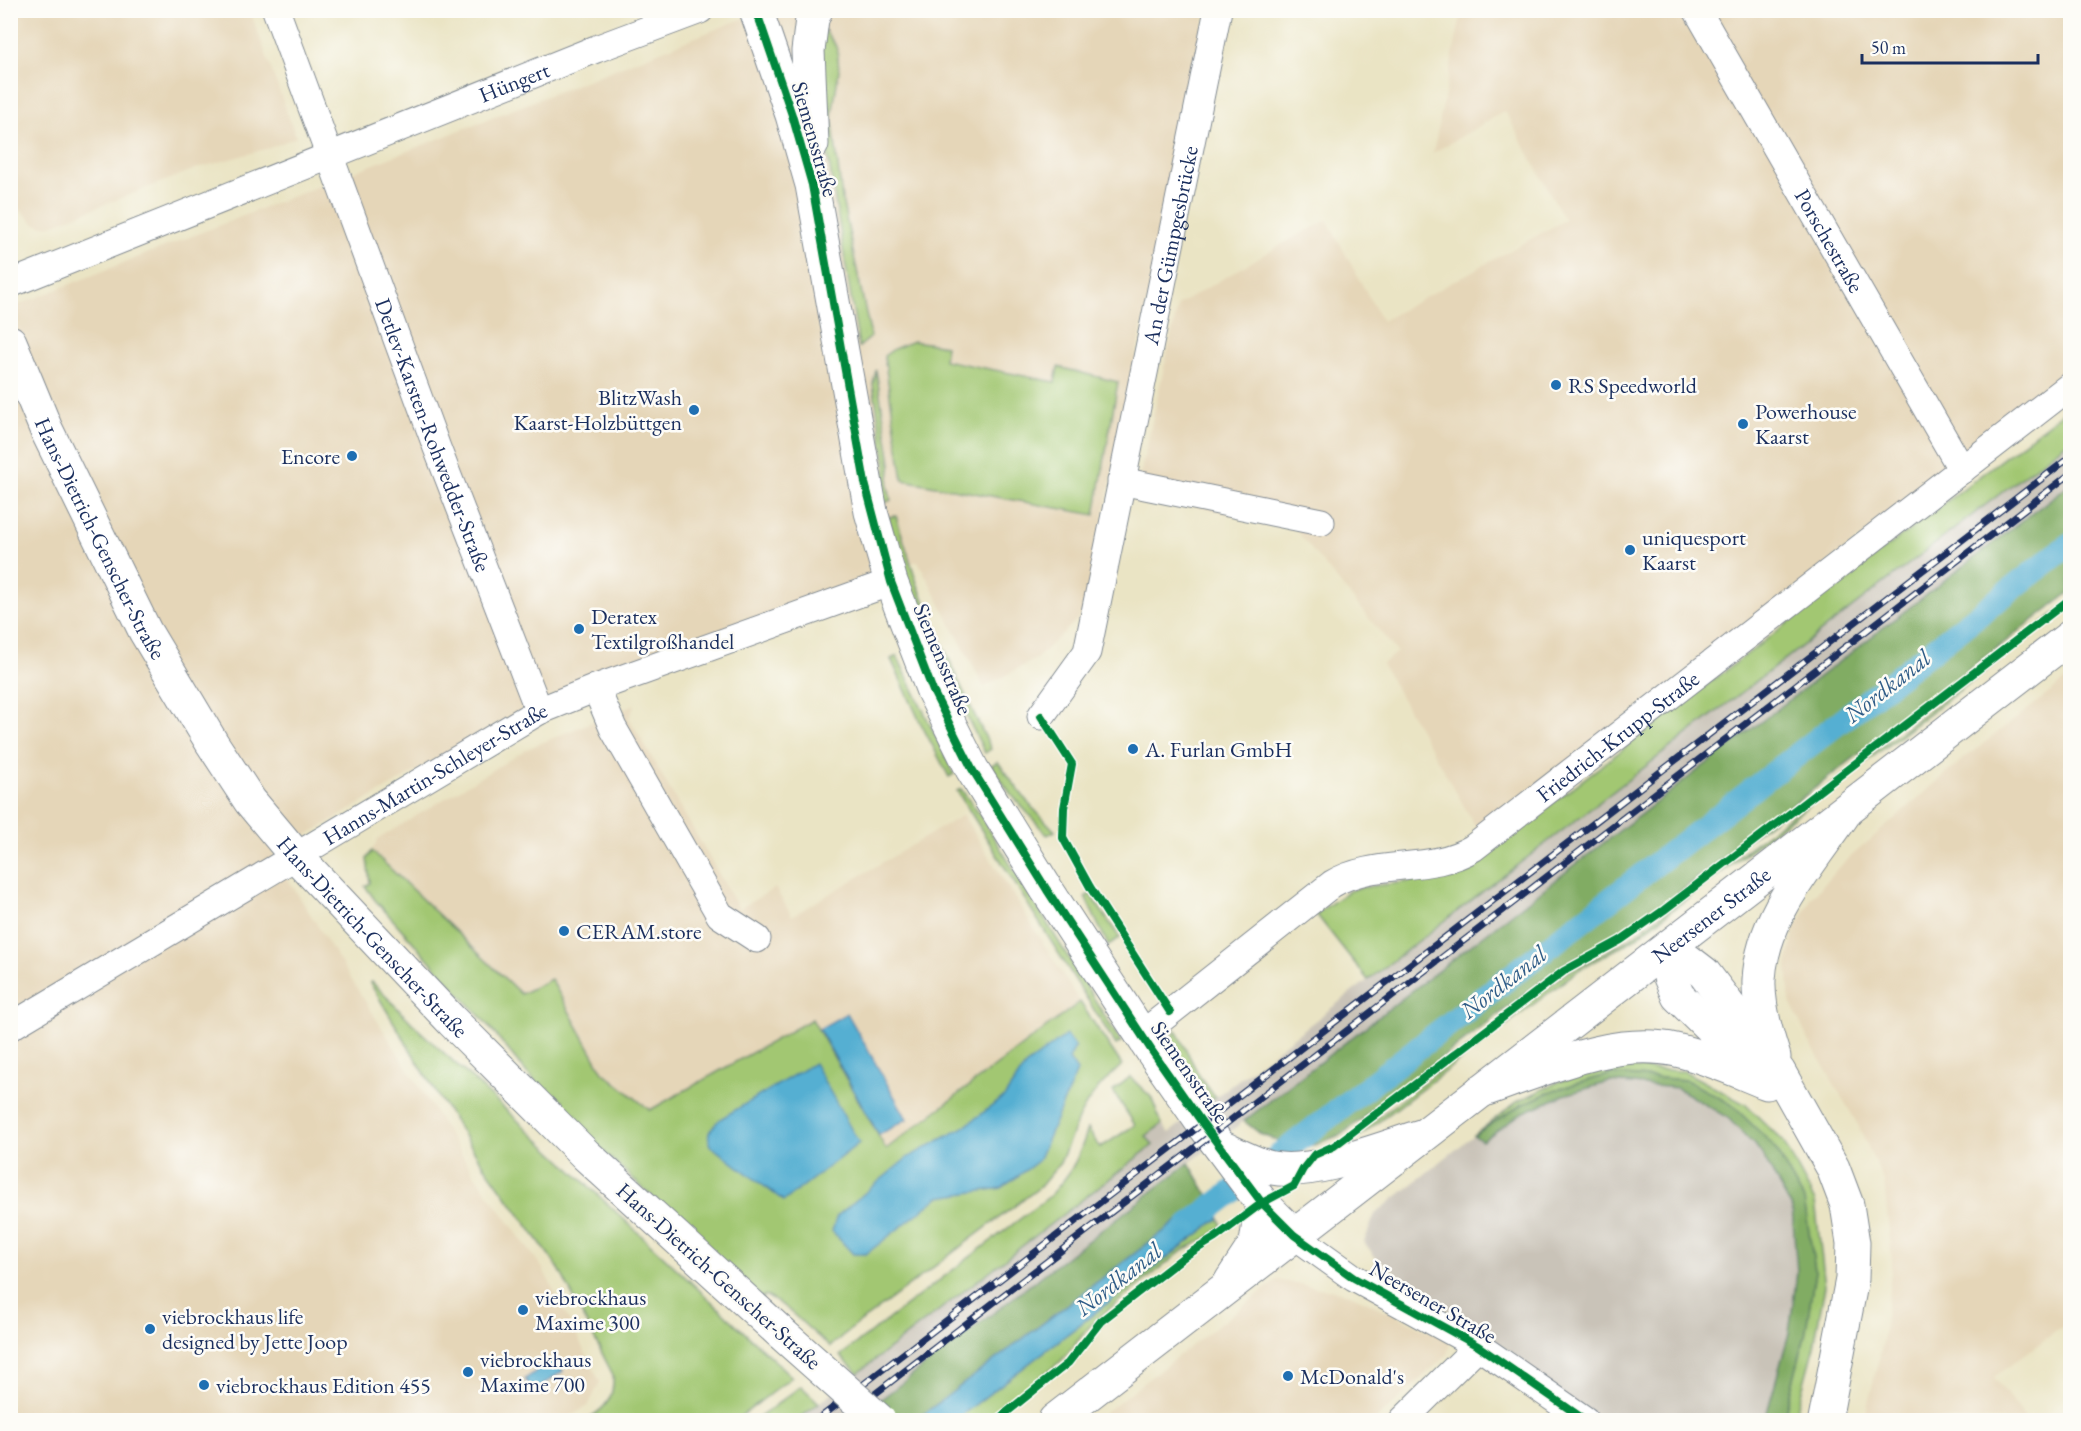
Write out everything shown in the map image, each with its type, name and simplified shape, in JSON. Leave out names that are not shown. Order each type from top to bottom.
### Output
[{"type":"main road","name":"Siemensstraße","points":[[756,10],[792,115],[812,185],[865,483],[891,582],[933,691],[972,769],[1047,890],[1142,1035],[1219,1147],[1262,1203],[1294,1236]]},
{"type":"main road","points":[[812,185],[808,51],[812,19],[816,10]]},
{"type":"main road","name":"Hans-Dietrich-Genscher-Straße","points":[[10,342],[46,429],[145,631],[250,801],[296,856],[452,1021],[578,1146],[879,1420]]},
{"type":"main road","name":"Neersener Straße","points":[[1055,1420],[1844,814],[2070,637]]},
{"type":"main road","points":[[1773,1078],[1768,1037],[1761,1006],[1759,981],[1762,955],[1785,898],[1844,814]]},
{"type":"main road","points":[[1666,951],[1687,960],[1704,973],[1773,1078],[1809,1125],[1837,1177],[1847,1205],[1853,1243],[1852,1279],[1825,1420]]},
{"type":"main road","points":[[1482,1091],[1591,1054],[1648,1046],[1675,1050],[1773,1078]]},
{"type":"main road","points":[[1219,1147],[1272,1168],[1303,1169],[1339,1161],[1425,1134]]},
{"type":"main road","points":[[1228,1285],[1256,1243],[1262,1203]]},
{"type":"street","points":[[276,10],[330,156]]},
{"type":"street","name":"Hüngert","points":[[10,284],[596,49],[700,10]]},
{"type":"street","name":"An der Gümpgesbrücke","points":[[1041,716],[1087,652],[1218,10]]},
{"type":"street","name":"Porschestraße","points":[[1697,10],[1962,470]]},
{"type":"street","name":"Detlev-Karsten-Rohwedder-Straße","points":[[330,156],[433,437],[538,711]]},
{"type":"street","name":"Friedrich-Krupp-Straße","points":[[1142,1035],[1332,884],[1346,876],[1359,871],[1445,861],[1473,849],[2070,386]]},
{"type":"street","points":[[1121,481],[1321,522]]},
{"type":"street","name":"Hanns-Martin-Schleyer-Straße","points":[[10,1027],[538,711],[891,582]]},
{"type":"street","points":[[596,688],[613,728],[720,915],[757,939]]},
{"type":"street","name":"Neersener Straße","points":[[1294,1236],[1354,1278],[1478,1346],[1585,1420]]},
{"type":"street","points":[[1403,1420],[1478,1346]]},
{"type":"shaded area","points":[[11,10],[250,11],[296,137],[269,148],[198,168],[52,225],[35,224],[19,209],[11,209]]},
{"type":"shaded area","points":[[762,11],[1206,11],[1084,613],[1036,659],[984,687],[918,561],[533,703],[273,855],[474,1174],[543,1269],[600,1382],[588,1406],[564,1420],[11,1420],[10,308]]},
{"type":"shaded area","points":[[1462,11],[2070,11],[2070,376],[1479,832],[1382,664],[1397,652],[1293,527],[1136,494],[1178,305],[1327,220],[1382,321],[1565,220],[1505,111],[1433,153]]},
{"type":"shaded area","points":[[2070,440],[2070,484],[1244,1121],[854,1420],[797,1420],[1153,1145],[1146,1136],[1162,1124],[1169,1133]]},
{"type":"shaded area","points":[[2070,677],[2070,1321],[1994,1377],[2026,1420],[1864,1420],[1883,1341],[1892,1262],[1884,1182],[1858,1125],[1808,1039],[1790,1002],[1787,965],[1794,932],[1811,899],[1839,867],[1962,760]]},
{"type":"shaded area","points":[[635,704],[629,718],[739,909],[775,888],[792,916],[963,815],[1080,1002],[886,1149],[812,1019],[650,1110],[603,1072],[551,979],[521,994],[372,851],[378,839],[527,749]]},
{"type":"shaded area","points":[[1610,1082],[1677,1087],[1728,1118],[1760,1151],[1792,1208],[1797,1272],[1789,1333],[1765,1420],[1594,1420],[1376,1258],[1364,1242],[1375,1214],[1474,1135],[1482,1141],[1522,1113],[1564,1095]]},
{"type":"shaded area","points":[[1277,1280],[1350,1294],[1450,1341],[1447,1355],[1375,1420],[1095,1420]]},
{"type":"green space","points":[[822,27],[837,47],[839,70],[832,116],[842,199],[871,337],[859,347],[820,108]]},
{"type":"green space","points":[[913,341],[946,346],[944,360],[1055,382],[1058,367],[1118,382],[1095,515],[903,480],[884,356]]},
{"type":"green space","points":[[876,370],[891,463],[888,486],[891,500],[885,503],[881,488],[886,467],[873,384]]},
{"type":"green space","points":[[2070,407],[2070,440],[1368,980],[1316,914],[1349,891],[1358,888],[1434,877],[1478,860]]},
{"type":"green space","points":[[2070,484],[2070,592],[1642,921],[1562,966],[1342,1134],[1315,1145],[1285,1144],[1262,1135],[1244,1121],[1519,908]]},
{"type":"green space","points":[[896,516],[917,583],[957,678],[991,749],[985,753],[949,681],[909,588],[888,517]]},
{"type":"green space","points":[[2070,602],[2070,606],[1633,940],[1580,969],[1348,1145],[1330,1151],[1346,1142],[1568,972],[1631,938]]},
{"type":"green space","points":[[897,656],[954,774],[949,777],[891,659]]},
{"type":"green space","points":[[998,762],[1029,804],[1055,831],[1047,835],[1010,793],[991,765]]},
{"type":"green space","points":[[961,789],[978,812],[1121,1042],[1116,1045],[957,791]]},
{"type":"green space","points":[[372,851],[521,994],[551,979],[603,1072],[650,1110],[812,1019],[886,1149],[1080,1002],[1122,1065],[1098,1088],[1087,1103],[1060,1163],[1040,1187],[830,1347],[785,1307],[765,1295],[762,1298],[608,1156],[527,1073],[365,886],[370,883],[367,859]]},
{"type":"green space","points":[[1090,894],[1120,938],[1108,945],[1085,897]]},
{"type":"green space","points":[[372,982],[420,1031],[792,1377],[736,1420],[586,1420],[599,1412],[607,1402],[612,1390],[613,1375],[559,1269],[476,1154],[437,1094],[370,983]]},
{"type":"green space","points":[[1176,1030],[1200,1077],[1215,1097],[1211,1101],[1175,1054],[1172,1039]]},
{"type":"green space","points":[[1612,1067],[1684,1071],[1745,1104],[1783,1141],[1815,1201],[1825,1286],[1814,1346],[1794,1420],[1783,1420],[1805,1336],[1815,1271],[1804,1200],[1773,1145],[1731,1104],[1686,1080],[1611,1074],[1554,1090],[1521,1105],[1474,1135],[1517,1102],[1558,1082]]},
{"type":"green space","points":[[1611,1074],[1686,1080],[1731,1104],[1773,1145],[1804,1200],[1815,1271],[1805,1336],[1783,1420],[1765,1420],[1789,1333],[1797,1272],[1792,1208],[1760,1151],[1728,1118],[1677,1088],[1610,1082],[1564,1095],[1522,1113],[1482,1141],[1474,1135],[1521,1105],[1554,1090]]},
{"type":"green space","points":[[1130,1077],[1151,1097],[1162,1124],[1146,1136],[1153,1145],[858,1373],[840,1356],[1050,1196],[1074,1165],[1088,1129],[1100,1148],[1135,1125],[1113,1091]]},
{"type":"green space","points":[[1189,1163],[1209,1197],[916,1420],[854,1420]]},
{"type":"green space","points":[[1219,1218],[1222,1226],[1211,1236],[1185,1249],[1095,1320],[1061,1361],[986,1420],[955,1420]]},
{"type":"green space","points":[[801,1386],[819,1403],[797,1420],[756,1420]]},
{"type":"water","points":[[847,1013],[907,1119],[879,1135],[819,1029]]},
{"type":"water","points":[[1066,1035],[1075,1047],[1069,1059],[1077,1071],[1038,1161],[1002,1188],[939,1197],[866,1254],[853,1254],[832,1231],[837,1216],[907,1158],[964,1127],[1005,1096],[1025,1066]]},
{"type":"water","points":[[814,1063],[859,1143],[784,1201],[712,1147],[709,1135],[711,1128],[720,1119]]},
{"type":"water","points":[[1209,1197],[1219,1218],[955,1420],[916,1420]]},
{"type":"water","points":[[555,1359],[563,1371],[533,1391],[525,1379]]},
{"type":"waterway","name":"Nordkanal","points":[[1189,1225],[2070,544]]},
{"type":"railway","points":[[817,1420],[2070,457]]},
{"type":"railway","points":[[841,1420],[2070,474]]},
{"type":"cycle path","points":[[756,10],[792,115],[812,185],[865,483],[891,582],[933,691],[972,769],[1047,890],[1152,1051],[1262,1203],[1294,1235],[1354,1278],[1478,1346],[1585,1420]]},
{"type":"cycle path","points":[[997,1420],[1068,1363],[1101,1321],[1185,1256],[1215,1238],[1262,1203],[1294,1186],[1314,1155],[1334,1146],[1564,971],[1621,940],[1664,910],[2070,599]]},
{"type":"cycle path","points":[[1041,716],[1072,764],[1064,808],[1063,838],[1090,887],[1170,1012]]},
{"type":"place","name":"RS Speedworld","points":[[1556,385]]},
{"type":"place","name":"BlitzWash Kaarst-Holzbüttgen","points":[[694,410]]},
{"type":"place","name":"Powerhouse Kaarst","points":[[1743,424]]},
{"type":"place","name":"Encore","points":[[352,456]]},
{"type":"place","name":"uniquesport Kaarst","points":[[1630,550]]},
{"type":"place","name":"Deratex Textilgroßhandel","points":[[579,629]]},
{"type":"place","name":"A. Furlan GmbH","points":[[1133,749]]},
{"type":"place","name":"CERAM.store","points":[[564,931]]},
{"type":"place","name":"viebrockhaus Maxime 300","points":[[523,1310]]},
{"type":"place","name":"viebrockhaus life designed by Jette Joop","points":[[150,1329]]},
{"type":"place","name":"viebrockhaus Maxime 700","points":[[468,1372]]},
{"type":"place","name":"McDonald's","points":[[1288,1376]]},
{"type":"place","name":"viebrockhaus Edition 455","points":[[204,1385]]}]
